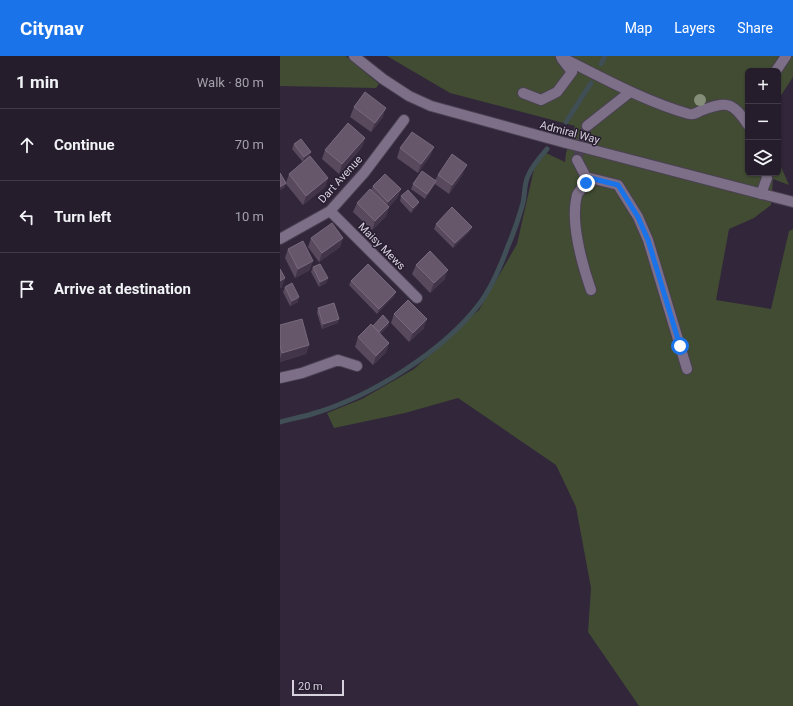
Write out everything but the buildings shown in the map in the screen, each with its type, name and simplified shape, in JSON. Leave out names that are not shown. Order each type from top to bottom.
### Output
[{"type":"street","name":"Admiral Way","points":[[354,56],[383,79],[409,96],[430,106],[793,202]]},
{"type":"street","points":[[778,68],[786,56]]},
{"type":"street","points":[[561,57],[630,92],[691,115],[721,105],[730,105],[738,110],[745,120]]},
{"type":"street","points":[[523,93],[541,100],[557,92],[572,72],[561,57]]},
{"type":"street","points":[[587,126],[630,92]]},
{"type":"street","points":[[738,110],[745,108]]},
{"type":"street","name":"Dart Avenue","points":[[280,239],[330,211],[364,173],[404,120]]},
{"type":"street","points":[[577,160],[586,177],[586,183],[578,194],[574,215],[585,271],[591,290]]},
{"type":"street","points":[[761,194],[767,176]]},
{"type":"street","points":[[586,177],[618,185],[638,217],[657,265],[687,369]]},
{"type":"street","name":"Maisy Mews","points":[[330,211],[417,298]]},
{"type":"street","points":[[280,378],[302,373],[338,360],[357,366]]},
{"type":"green space","points":[[280,56],[346,56],[379,84],[376,88],[280,86]]},
{"type":"green space","points":[[387,56],[793,56],[793,77],[781,95],[781,68],[745,68],[745,176],[781,176],[781,167],[789,185],[773,179],[771,205],[754,218],[729,229],[716,300],[771,309],[789,231],[793,229],[793,706],[639,706],[588,632],[591,588],[576,507],[556,465],[458,398],[405,413],[334,428],[327,413],[362,399],[414,369],[479,310],[517,244],[534,169],[546,153],[565,162],[566,153],[575,126],[450,93]]},
{"type":"waterway","points":[[601,64],[605,56]]},
{"type":"waterway","points":[[566,122],[591,83]]},
{"type":"waterway","points":[[280,422],[312,414],[334,406],[381,384],[426,355],[465,321],[480,303],[496,276],[520,214],[527,179],[534,165],[547,149]]},
{"type":"tunnel","points":[[577,160],[587,126]]},
{"type":"route","points":[[586,183],[586,177],[618,185],[638,217],[657,265],[680,346]]}]
